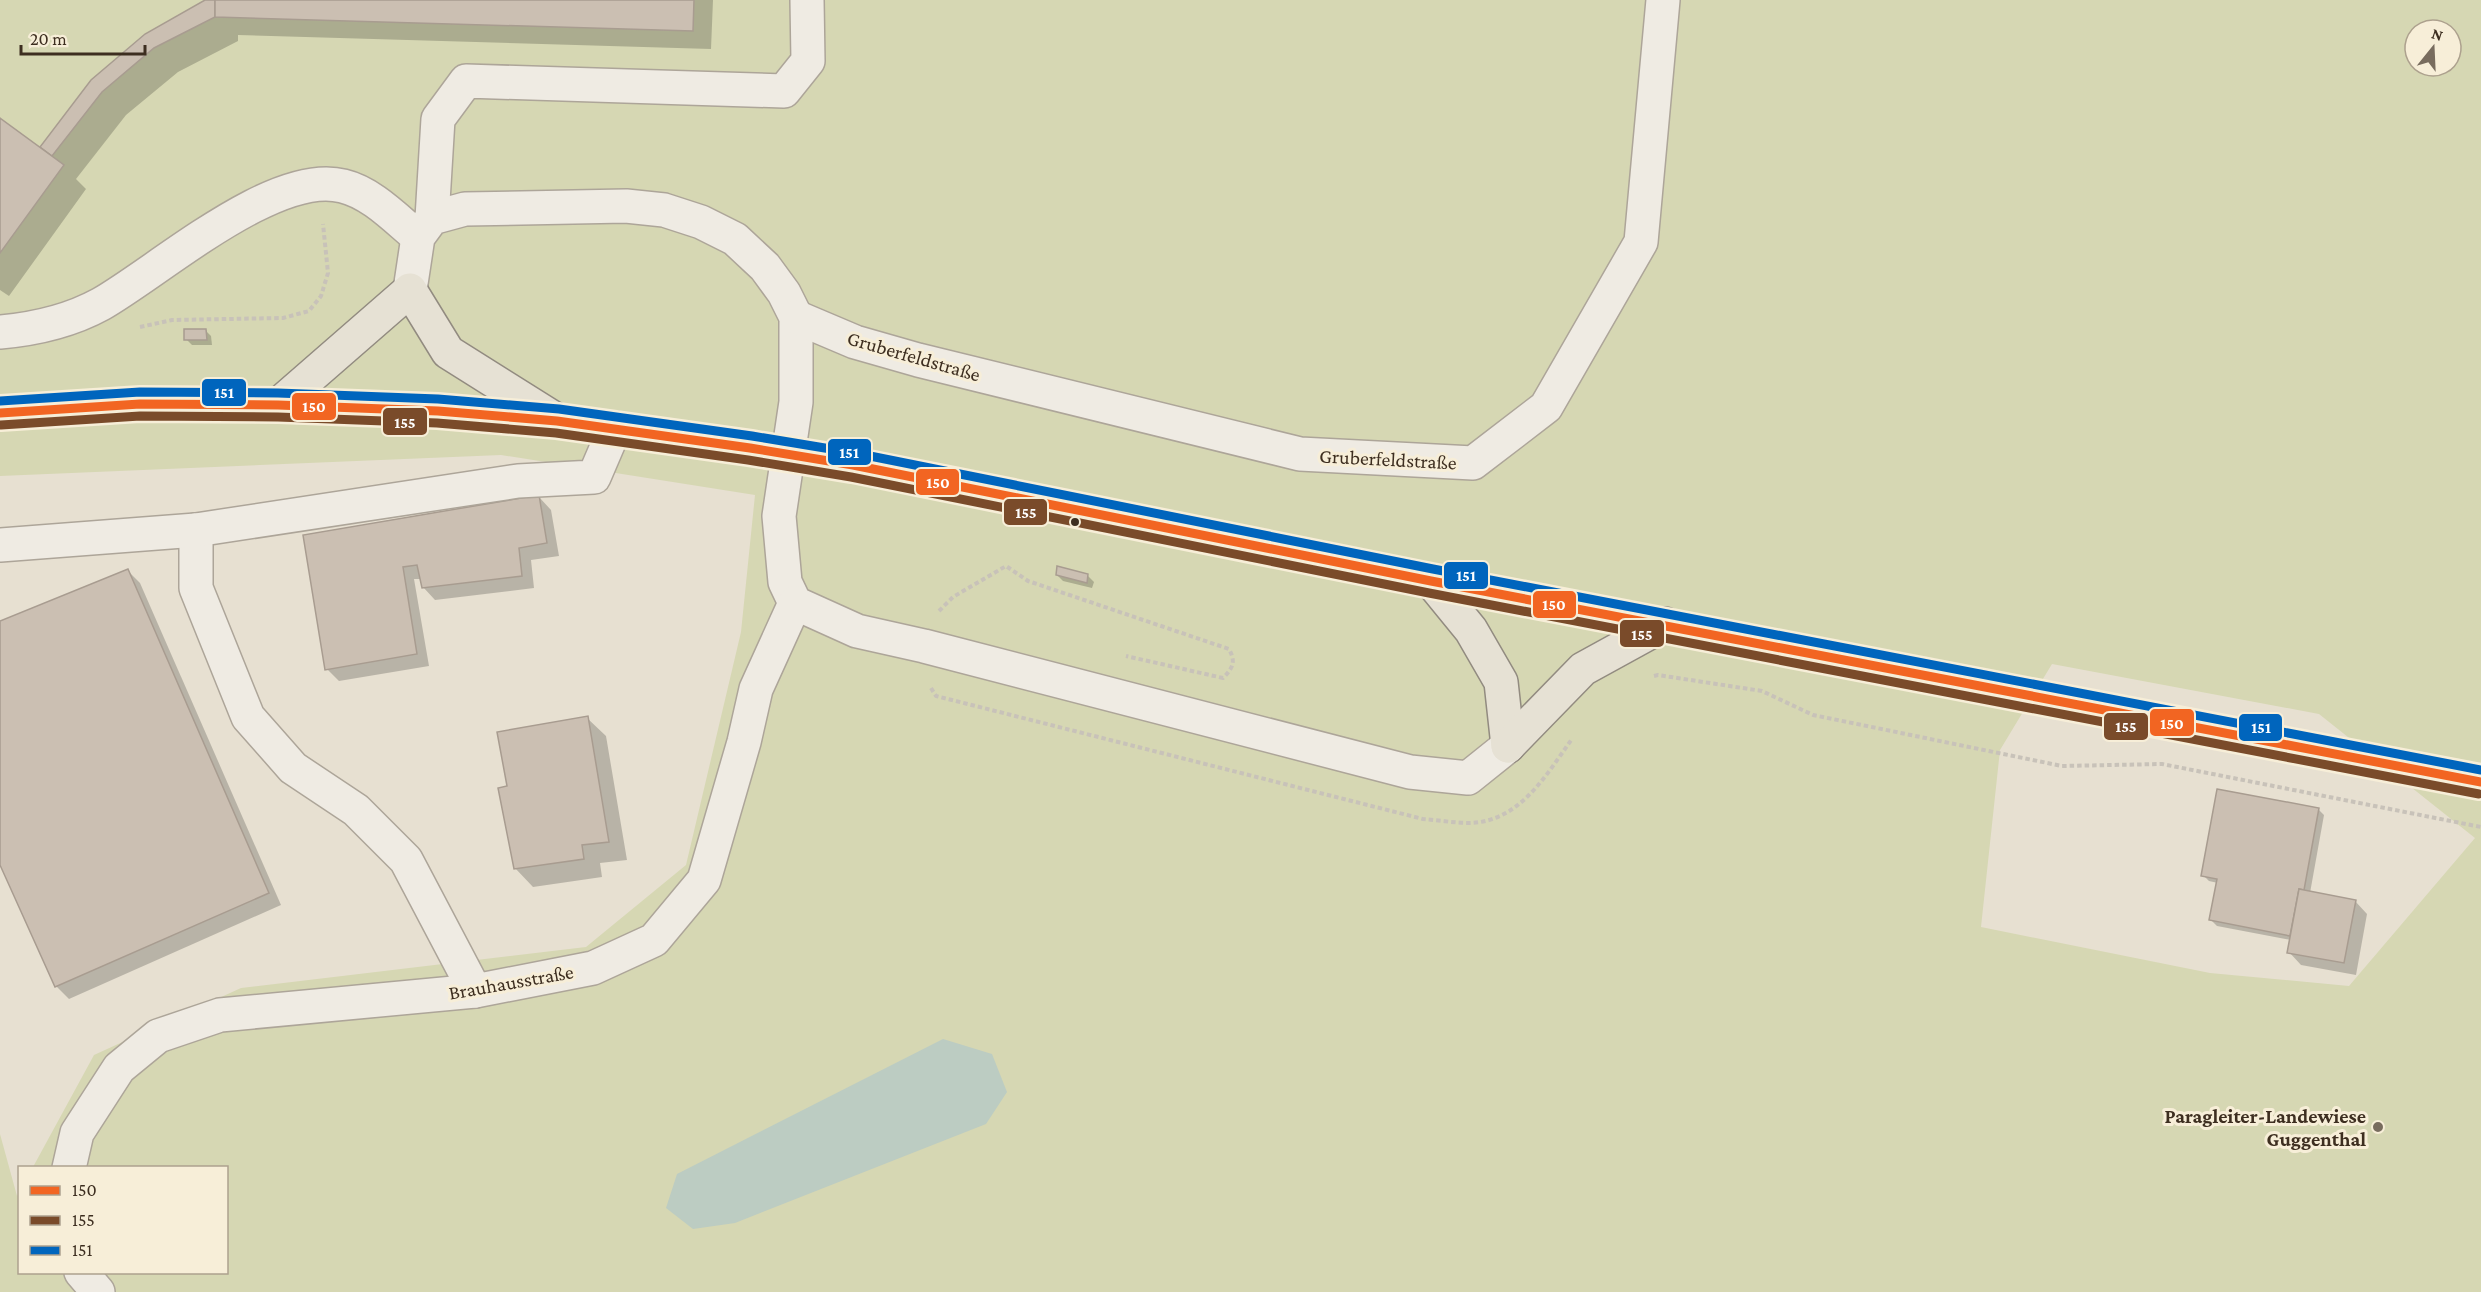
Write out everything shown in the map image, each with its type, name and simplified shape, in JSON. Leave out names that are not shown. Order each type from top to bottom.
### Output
[{"type":"main road","points":[[278,405],[410,290],[448,352],[557,421]]},
{"type":"main road","points":[[0,413],[140,404],[278,405],[438,411],[557,421],[750,448],[853,465],[1431,581],[2481,782]]},
{"type":"main road","points":[[1431,581],[1471,630],[1501,682],[1508,746]]},
{"type":"main road","points":[[1508,746],[1583,669],[1665,624]]},
{"type":"street","points":[[410,290],[425,228],[438,119],[466,81],[784,91],[808,61],[807,0]]},
{"type":"street","name":"Gruberfeldstraße","points":[[796,317],[855,342],[918,360],[1300,454],[1473,463],[1546,407],[1641,242],[1663,0]]},
{"type":"street","points":[[0,332],[32,329],[69,318],[99,305],[202,237],[274,196],[295,189],[319,185],[342,185],[364,194],[425,228]]},
{"type":"street","points":[[425,228],[465,209],[626,206],[664,210],[701,222],[735,239],[765,267],[784,293],[796,317],[796,402],[779,516],[785,582],[795,603],[857,631],[924,646],[1410,772],[1468,778],[1508,746]]},
{"type":"street","points":[[0,545],[196,530],[518,481],[594,477],[615,428]]},
{"type":"street","points":[[196,530],[196,588],[248,717],[293,768],[356,810],[406,860],[475,991]]},
{"type":"street","name":"Brauhausstraße","points":[[69,1166],[77,1133],[119,1068],[158,1036],[220,1015],[475,991],[593,968],[654,940],[704,880],[744,742],[756,689],[795,603]]},
{"type":"street","points":[[83,1274],[98,1292]]},
{"type":"path","points":[[135,328],[172,320],[283,318],[309,311],[321,296],[328,273],[319,185]]},
{"type":"path","points":[[939,611],[953,597],[1006,566],[1028,581],[1229,649],[1234,658],[1233,668],[1223,678],[1118,654]]},
{"type":"path","points":[[924,646],[923,675],[936,696],[1423,819],[1471,823],[1503,815],[1531,795],[1575,735]]},
{"type":"path","points":[[1647,678],[1658,675],[1762,692],[1813,715],[2062,766],[2162,764],[2481,827]]},
{"type":"green space","points":[[0,0],[2481,0],[2481,1292],[0,1292],[0,1134],[17,1196],[18,1194],[18,1274],[228,1274],[228,1166],[34,1166],[94,1055],[241,988],[586,947],[686,865],[741,632],[755,495],[501,455],[0,476]],"holes":[[[2052,664],[2319,714],[2475,838],[2349,986],[2210,973],[1981,927],[2000,750]]]},
{"type":"shaded area","points":[[943,1039],[992,1054],[1007,1092],[986,1124],[735,1223],[693,1229],[666,1208],[677,1174]]},
{"type":"building","points":[[205,0],[215,0],[215,17],[154,48],[102,92],[52,156],[40,147],[91,80],[145,34]]},
{"type":"building","points":[[215,0],[694,0],[693,31],[215,17]]},
{"type":"building","points":[[0,118],[64,165],[0,253]]},
{"type":"building","points":[[184,329],[206,329],[207,340],[184,340]]},
{"type":"building","points":[[539,495],[547,543],[519,548],[522,576],[422,588],[417,565],[403,567],[417,654],[325,670],[303,535]]},
{"type":"building","points":[[1057,566],[1088,574],[1087,583],[1056,575]]},
{"type":"building","points":[[128,569],[269,893],[55,987],[0,865],[0,621]]},
{"type":"building","points":[[588,716],[609,842],[582,845],[584,859],[514,869],[498,788],[507,786],[497,732]]},
{"type":"building","points":[[2217,789],[2319,808],[2304,890],[2299,889],[2290,936],[2209,920],[2217,879],[2201,876]]},
{"type":"building","points":[[2299,889],[2356,900],[2344,963],[2287,953]]},
{"type":"transit line","name":"151","points":[[0,401],[140,392],[278,393],[438,399],[559,409],[752,436],[855,453],[1433,569],[2481,770]]},
{"type":"transit line","name":"150","points":[[0,413],[140,404],[278,405],[438,411],[557,421],[750,448],[853,465],[1431,581],[2481,782]]},
{"type":"transit line","name":"155","points":[[1,425],[140,416],[278,417],[437,423],[556,433],[748,460],[851,477],[1429,593],[2479,794]]},
{"type":"place","name":"Paragleiter-Landewiese Guggenthal","points":[[2378,1127]]}]
